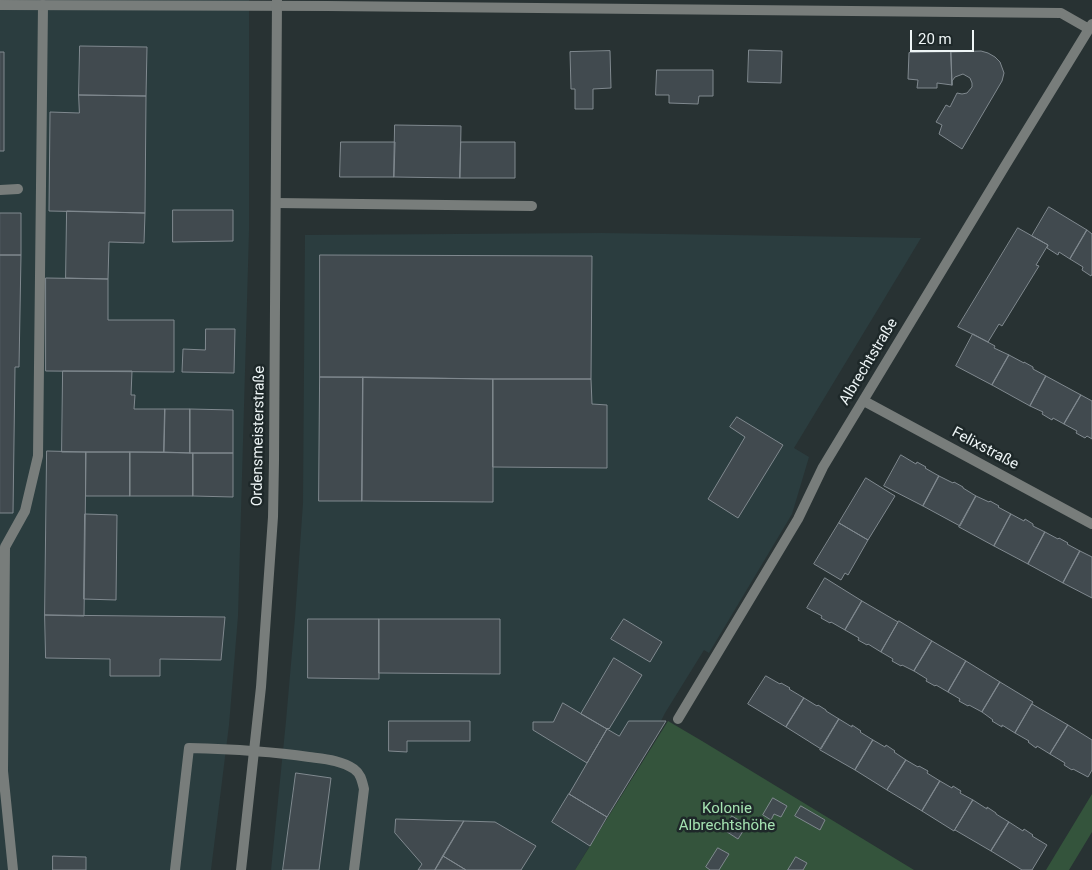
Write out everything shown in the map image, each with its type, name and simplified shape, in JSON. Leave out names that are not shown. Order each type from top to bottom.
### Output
[{"type":"street","points":[[0,5],[63,3],[277,3],[1061,13],[1091,26]]},
{"type":"street","name":"Ordensmeisterstraße","points":[[241,870],[262,687],[273,517],[277,3]]},
{"type":"street","points":[[13,870],[4,771],[5,546],[25,511],[38,456],[43,5]]},
{"type":"street","name":"Albrechtstraße","points":[[678,719],[798,519],[823,467],[1004,166],[1091,26]]},
{"type":"street","points":[[0,190],[18,189]]},
{"type":"street","points":[[276,203],[532,206]]},
{"type":"street","name":"Felixstraße","points":[[864,400],[1092,524]]},
{"type":"street","points":[[175,870],[189,748],[255,750],[334,760],[346,764],[355,770],[362,778],[364,789],[354,870]]},
{"type":"shaded area","points":[[0,0],[249,0],[249,231],[238,616],[229,725],[211,870],[0,870]]},
{"type":"shaded area","points":[[602,233],[921,238],[794,448],[809,457],[792,514],[709,653],[704,650],[665,713],[661,721],[666,721],[575,870],[271,870],[295,618],[303,503],[305,235]]},
{"type":"green space","name":"Kolonie Albrechtshöhe","points":[[668,721],[702,741],[914,870],[575,870]]},
{"type":"green space","points":[[1092,794],[1092,832],[1069,870],[1046,870]]},
{"type":"building","points":[[80,46],[147,47],[146,96],[79,95]]},
{"type":"building","points":[[749,50],[782,51],[781,83],[748,82]]},
{"type":"building","points":[[610,51],[611,88],[593,89],[593,109],[575,109],[575,89],[571,89],[570,52]]},
{"type":"building","points":[[981,51],[988,53],[1000,62],[1004,73],[1002,81],[962,149],[939,134],[942,125],[936,122],[946,105],[950,107],[957,93],[967,93],[972,87],[970,78],[963,74],[955,77],[952,85],[951,52]]},
{"type":"building","points":[[0,52],[4,52],[4,151],[0,151]]},
{"type":"building","points":[[951,52],[952,85],[937,83],[937,88],[917,88],[918,80],[908,79],[909,53]]},
{"type":"building","points":[[657,70],[713,70],[713,96],[699,96],[698,104],[669,103],[669,95],[656,95]]},
{"type":"building","points":[[79,95],[146,96],[145,213],[49,211],[50,112],[79,113]]},
{"type":"building","points":[[395,125],[461,126],[460,178],[394,177]]},
{"type":"building","points":[[341,142],[395,142],[394,177],[340,177]]},
{"type":"building","points":[[461,142],[515,142],[515,178],[460,178]]},
{"type":"building","points":[[1049,207],[1087,230],[1070,259],[1059,252],[1058,255],[1047,248],[1048,245],[1032,236]]},
{"type":"building","points":[[173,210],[233,210],[233,241],[173,242]]},
{"type":"building","points":[[67,211],[145,213],[144,243],[109,242],[108,279],[66,278]]},
{"type":"building","points":[[0,213],[21,213],[21,255],[0,255]]},
{"type":"building","points":[[1018,228],[1048,245],[1036,265],[1039,266],[1002,326],[999,324],[988,342],[958,327]]},
{"type":"building","points":[[1087,230],[1092,234],[1091,276],[1082,270],[1083,267],[1070,259]]},
{"type":"building","points":[[0,255],[21,255],[19,367],[15,367],[13,513],[0,513]]},
{"type":"building","points":[[320,255],[592,256],[591,379],[320,377]]},
{"type":"building","points":[[46,278],[108,279],[108,320],[174,320],[174,372],[46,371]]},
{"type":"building","points":[[206,329],[235,329],[234,373],[182,372],[183,349],[205,350]]},
{"type":"building","points":[[973,334],[995,346],[994,348],[1009,355],[992,385],[956,366]]},
{"type":"building","points":[[1009,355],[1046,376],[1030,406],[992,385]]},
{"type":"building","points":[[63,371],[132,371],[131,395],[135,395],[134,409],[165,409],[164,452],[62,452]]},
{"type":"building","points":[[1046,376],[1081,395],[1064,424],[1053,418],[1052,420],[1042,414],[1043,412],[1030,406]]},
{"type":"building","points":[[320,377],[363,377],[362,501],[319,501]]},
{"type":"building","points":[[363,377],[493,379],[493,502],[362,501]]},
{"type":"building","points":[[493,379],[591,379],[592,404],[607,405],[607,468],[493,467]]},
{"type":"building","points":[[1081,395],[1092,401],[1092,439],[1087,436],[1085,438],[1064,424]]},
{"type":"building","points":[[165,409],[190,409],[190,453],[164,452]]},
{"type":"building","points":[[190,409],[233,410],[233,453],[190,453]]},
{"type":"building","points":[[737,417],[783,445],[738,518],[708,499],[745,437],[730,427]]},
{"type":"building","points":[[47,451],[86,452],[84,616],[45,615]]},
{"type":"building","points":[[86,452],[130,452],[130,496],[86,496]]},
{"type":"building","points":[[130,452],[193,453],[193,496],[130,496]]},
{"type":"building","points":[[193,453],[233,453],[233,497],[193,496]]},
{"type":"building","points":[[901,455],[916,464],[917,462],[939,476],[923,506],[884,486]]},
{"type":"building","points":[[939,476],[954,482],[976,496],[960,526],[923,506]]},
{"type":"building","points":[[866,478],[895,496],[868,540],[839,523]]},
{"type":"building","points":[[976,496],[990,501],[1011,514],[994,546],[959,527]]},
{"type":"building","points":[[85,514],[117,515],[116,600],[84,599]]},
{"type":"building","points":[[1011,514],[1024,521],[1025,519],[1033,524],[1033,526],[1045,532],[1028,564],[994,546]]},
{"type":"building","points":[[839,523],[868,540],[848,575],[845,573],[841,580],[814,564]]},
{"type":"building","points":[[1045,532],[1080,551],[1063,583],[1028,564]]},
{"type":"building","points":[[1080,551],[1092,557],[1092,598],[1063,583]]},
{"type":"building","points":[[825,578],[862,601],[845,630],[821,618],[822,616],[807,608]]},
{"type":"building","points":[[862,601],[898,622],[881,652],[858,640],[859,638],[845,630]]},
{"type":"building","points":[[45,615],[225,617],[221,660],[160,659],[160,676],[110,676],[110,659],[46,658]]},
{"type":"building","points":[[308,619],[379,619],[379,679],[308,678]]},
{"type":"building","points":[[379,619],[500,619],[500,674],[379,673]]},
{"type":"building","points":[[624,619],[662,642],[650,662],[611,639]]},
{"type":"building","points":[[899,621],[932,641],[914,671],[892,661],[893,659],[881,652]]},
{"type":"building","points":[[932,641],[966,661],[948,692],[926,681],[927,679],[914,671]]},
{"type":"building","points":[[614,658],[642,675],[609,729],[607,729],[581,714]]},
{"type":"building","points":[[966,661],[1000,682],[982,712],[959,701],[960,699],[948,692]]},
{"type":"building","points":[[766,676],[790,688],[804,698],[786,727],[748,704]]},
{"type":"building","points":[[1000,682],[1033,702],[1015,733],[992,721],[982,712]]},
{"type":"building","points":[[804,698],[839,719],[821,749],[786,727]]},
{"type":"building","points":[[563,703],[607,729],[587,763],[533,730],[533,722],[553,722]]},
{"type":"building","points":[[1032,704],[1068,725],[1050,754],[1037,746],[1036,748],[1029,741],[1015,733]]},
{"type":"building","points":[[839,719],[852,727],[852,725],[873,740],[855,770],[820,750]]},
{"type":"building","points":[[389,721],[470,721],[470,741],[407,741],[407,752],[389,751]]},
{"type":"building","points":[[629,721],[666,721],[607,817],[569,794],[607,729],[619,736]]},
{"type":"building","points":[[1068,725],[1092,740],[1092,770],[1088,777],[1072,770],[1064,765],[1065,763],[1050,754]]},
{"type":"building","points":[[873,740],[885,747],[886,745],[906,760],[887,790],[855,770]]},
{"type":"building","points":[[906,760],[928,771],[927,773],[940,781],[922,811],[887,790]]},
{"type":"building","points":[[296,773],[331,778],[319,870],[283,870]]},
{"type":"building","points":[[940,781],[952,788],[953,786],[961,791],[960,793],[973,800],[954,831],[922,811]]},
{"type":"building","points":[[569,794],[607,817],[590,846],[552,822]]},
{"type":"building","points":[[773,798],[787,806],[781,817],[774,814],[771,820],[763,815]]},
{"type":"building","points":[[973,800],[1009,822],[991,851],[955,830]]},
{"type":"building","points":[[801,806],[825,820],[820,830],[795,816]]},
{"type":"building","points":[[732,816],[747,825],[738,839],[724,830]]},
{"type":"building","points":[[396,819],[464,821],[435,870],[418,870],[422,864],[395,833]]},
{"type":"building","points":[[464,821],[495,822],[536,846],[521,870],[466,870],[443,856]]},
{"type":"building","points":[[1009,822],[1023,831],[1024,829],[1047,845],[1032,870],[1022,870],[991,851]]},
{"type":"building","points":[[718,848],[729,854],[719,870],[710,870],[706,867]]},
{"type":"building","points":[[53,856],[86,857],[86,870],[53,870]]},
{"type":"building","points":[[443,856],[466,870],[435,870]]},
{"type":"building","points":[[796,857],[807,863],[803,870],[788,870]]}]
